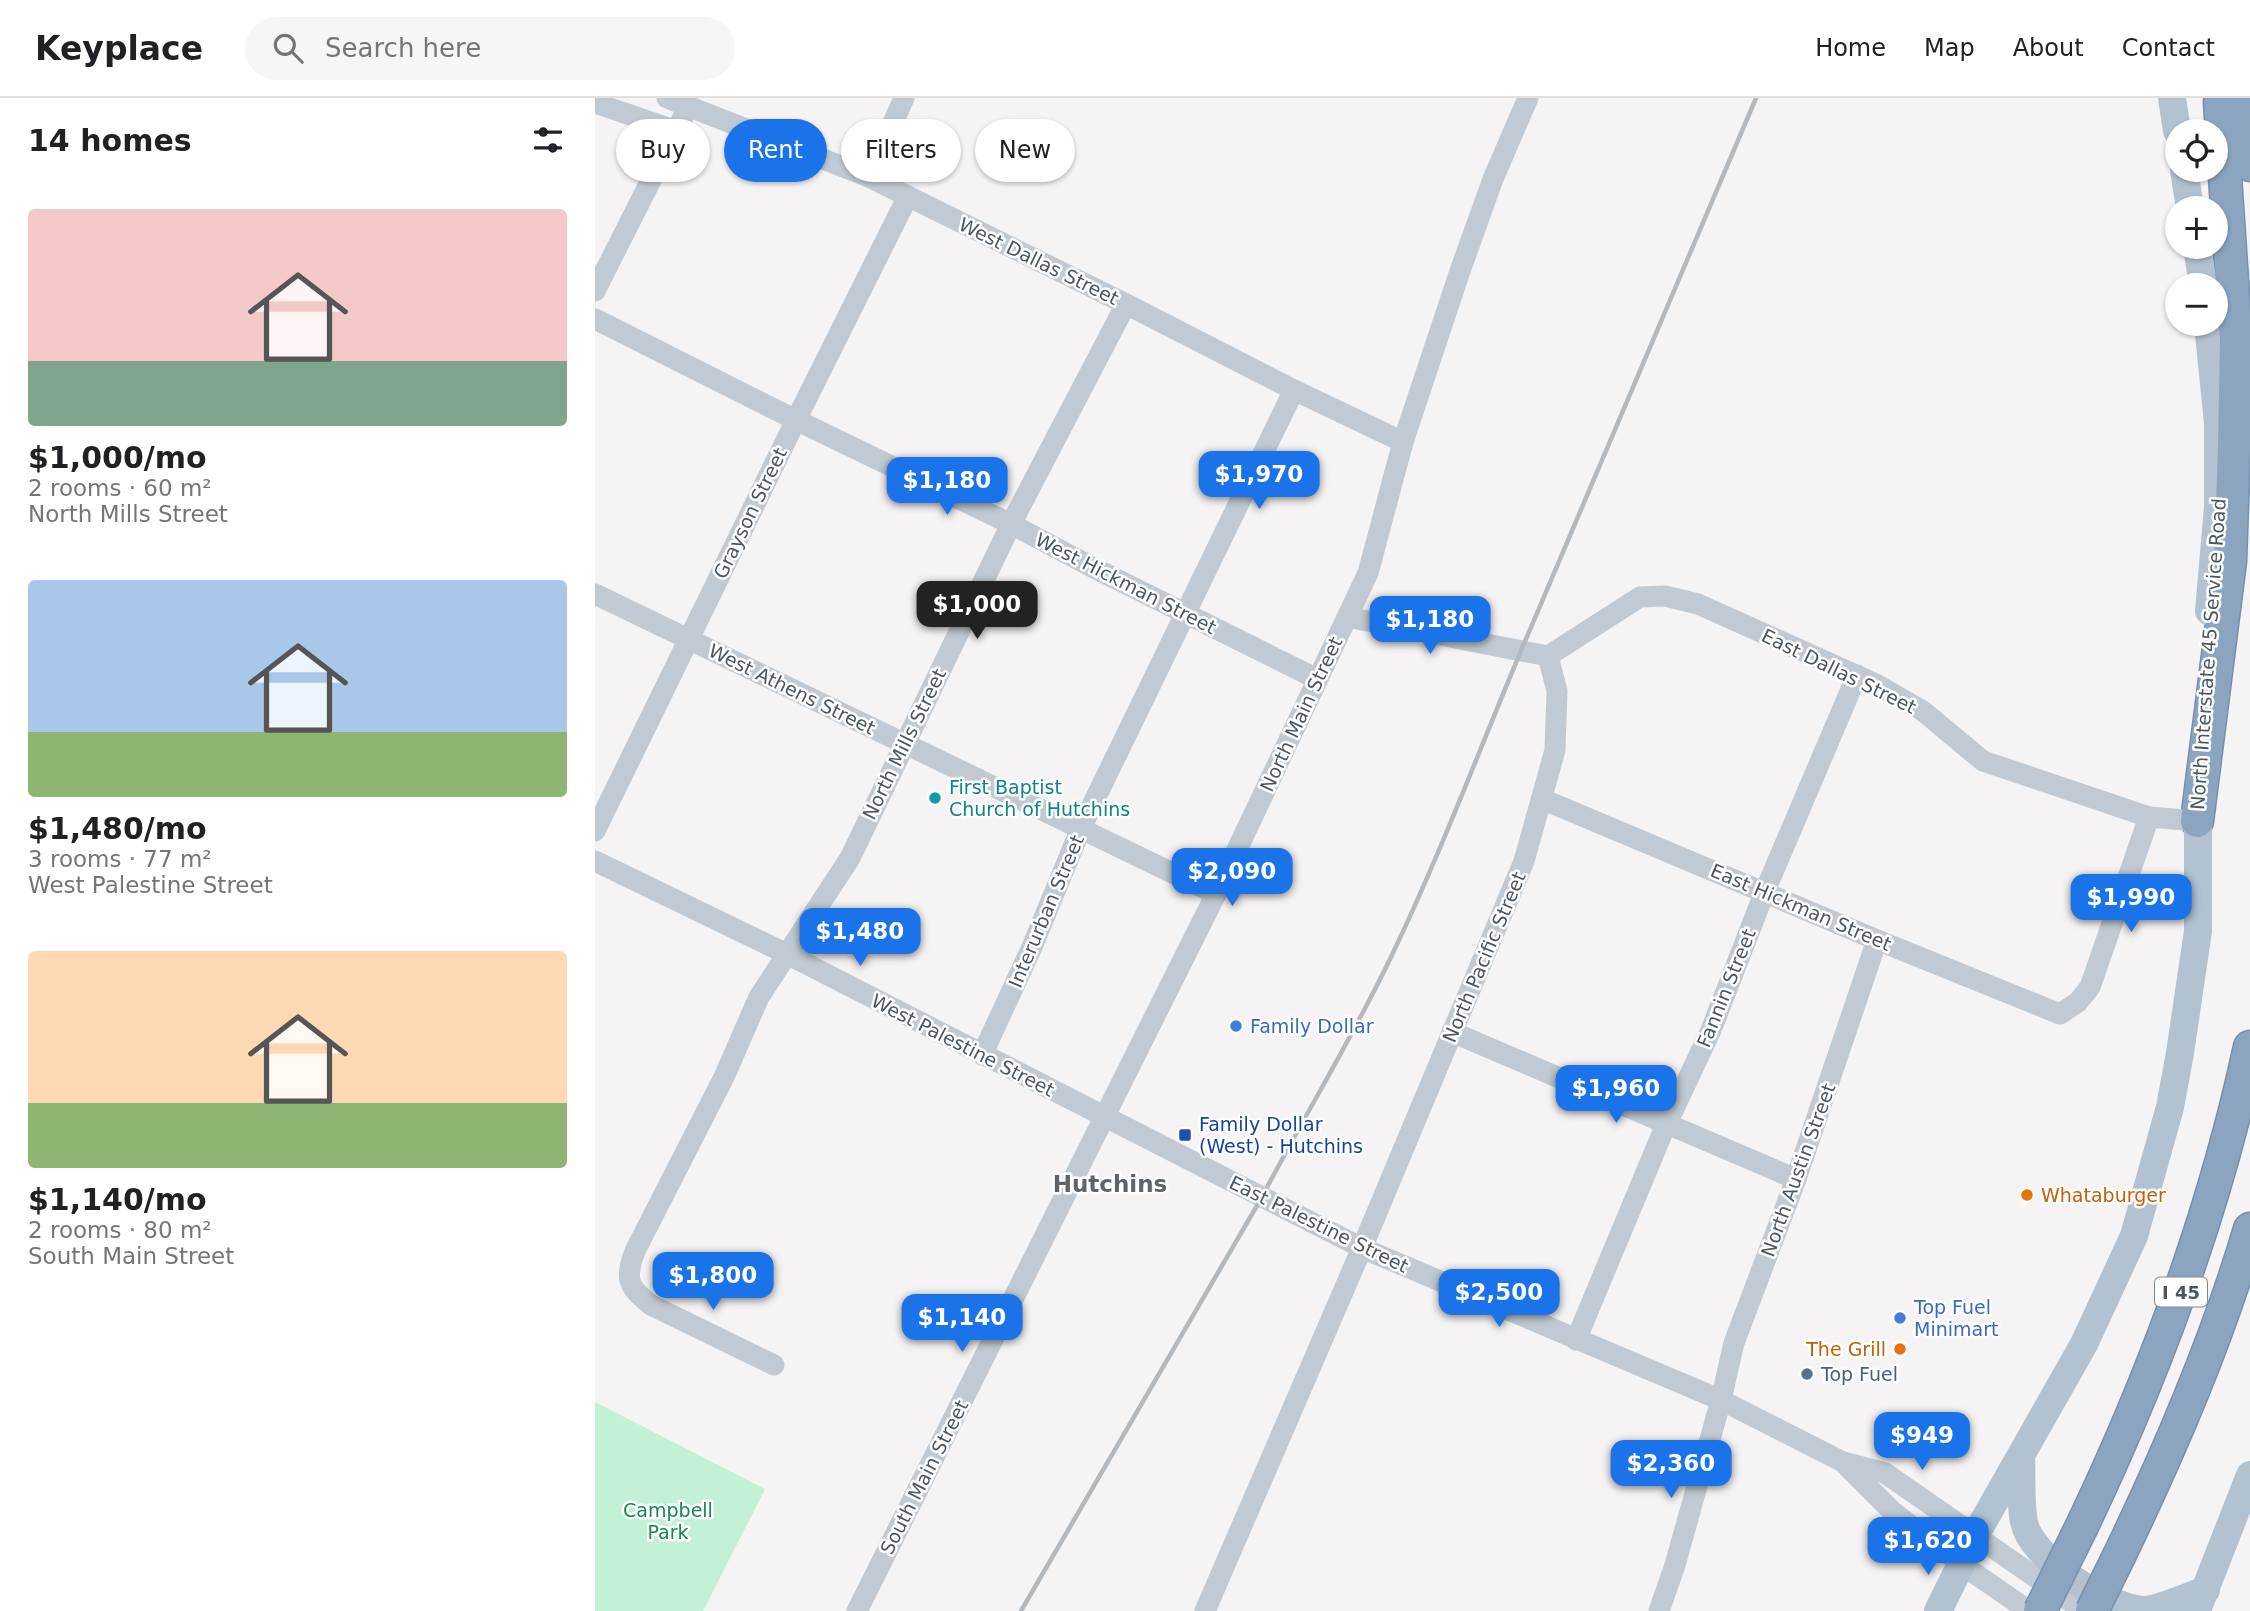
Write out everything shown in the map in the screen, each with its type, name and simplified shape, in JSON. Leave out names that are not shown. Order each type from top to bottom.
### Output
[{"type":"highway","points":[[2197,821],[2230,561],[2232,510],[2236,340],[2222,153],[2222,98]]},
{"type":"highway","points":[[2239,98],[2250,165]]},
{"type":"highway","name":"I 45","points":[[2040,1611],[2132,1417],[2180,1295],[2220,1167],[2250,1047]]},
{"type":"highway","name":"I 45","points":[[2092,1611],[2190,1399],[2250,1228]]},
{"type":"main road","points":[[2172,98],[2175,119]]},
{"type":"main road","name":"North Interstate 45 Service Road","points":[[1938,1611],[1975,1536],[2084,1344],[2115,1281],[2134,1236],[2170,1107],[2198,931],[2199,726],[2218,507],[2218,423],[2209,336]]},
{"type":"main road","points":[[2021,1457],[2024,1523],[2034,1544],[2069,1577],[2104,1599],[2146,1610],[2201,1600],[2250,1475]]},
{"type":"street","name":"West Dallas Street","points":[[667,98],[841,166]]},
{"type":"street","points":[[895,119],[904,98]]},
{"type":"street","name":"North Main Street","points":[[1105,1117],[1216,894],[1368,573],[1403,442],[1460,271],[1493,179],[1528,98]]},
{"type":"street","points":[[595,103],[642,119]]},
{"type":"street","points":[[682,119],[688,107]]},
{"type":"street","points":[[595,291],[651,182]]},
{"type":"street","name":"West Dallas Street","points":[[879,182],[1403,442]]},
{"type":"street","name":"Grayson Street","points":[[595,831],[908,197]]},
{"type":"street","name":"North Mills Street","points":[[774,1366],[651,1305],[636,1293],[628,1281],[629,1268],[635,1251],[724,1076],[759,997],[850,858],[1011,524],[1126,304]]},
{"type":"street","name":"West Hickman Street","points":[[595,319],[1011,524],[1317,680]]},
{"type":"street","name":"Interurban Street","points":[[982,1055],[1032,947],[1081,828],[1294,390]]},
{"type":"street","name":"West Athens Street","points":[[595,594],[1216,894]]},
{"type":"street","name":"East Dallas Street","points":[[1548,656],[1640,597],[1665,596],[1698,604],[1857,675],[1923,711],[1983,761],[2149,817],[2197,821]]},
{"type":"street","points":[[1347,617],[1548,656]]},
{"type":"street","name":"North Pacific Street","points":[[1205,1611],[1362,1248],[1524,861],[1555,750],[1557,691],[1548,656]]},
{"type":"street","name":"Fannin Street","points":[[1576,1340],[1667,1124],[1711,1030],[1765,891],[1857,675]]},
{"type":"street","name":"East Hickman Street","points":[[1542,799],[2060,1014],[2078,1002],[2090,987],[2149,817]]},
{"type":"street","name":"West Palestine Street","points":[[595,861],[787,954],[1105,1117]]},
{"type":"street","name":"North Austin Street","points":[[1659,1611],[1675,1565],[1734,1343],[1796,1179],[1877,940]]},
{"type":"street","points":[[1452,1032],[1796,1179]]},
{"type":"street","name":"East Palestine Street","points":[[1105,1117],[1362,1248],[1721,1400],[1843,1462],[1885,1473],[2084,1611]]},
{"type":"street","name":"South Main Street","points":[[857,1611],[1105,1117]]},
{"type":"street","name":"East Palestine Street","points":[[1843,1462],[1892,1511],[1961,1564],[2029,1611]]},
{"type":"green space","name":"Campbell Park","points":[[595,1402],[765,1489],[703,1611],[595,1611]]},
{"type":"railway","points":[[1021,1611],[1262,1197],[1391,957],[1444,839],[1756,98]]},
{"type":"place","name":"First Baptist Church of Hutchins","points":[[935,798]]},
{"type":"place","name":"Family Dollar","points":[[1236,1026]]},
{"type":"place","name":"Family Dollar (West) - Hutchins","points":[[1185,1135]]},
{"type":"place","name":"Whataburger","points":[[2027,1195]]},
{"type":"place","name":"Top Fuel Minimart","points":[[1900,1318]]},
{"type":"place","name":"The Grill","points":[[1900,1349]]},
{"type":"place","name":"Top Fuel","points":[[1807,1374]]},
{"type":"district","name":"Hutchins","points":[[1110,1184]]}]
